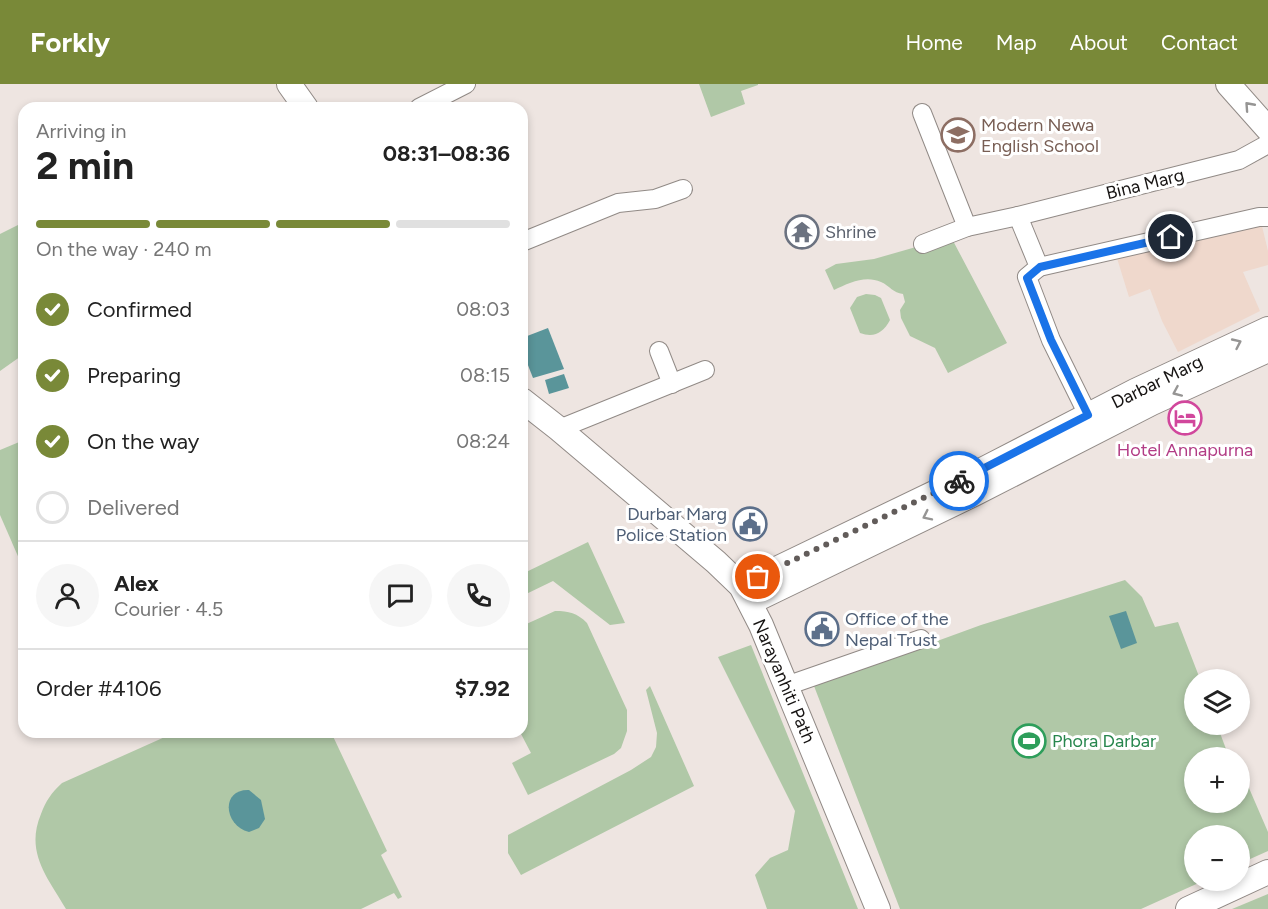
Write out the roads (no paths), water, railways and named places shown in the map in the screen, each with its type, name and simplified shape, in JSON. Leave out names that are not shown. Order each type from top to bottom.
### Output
[{"type":"main road","points":[[289,84],[302,102]]},
{"type":"main road","points":[[1228,84],[1268,129]]},
{"type":"main road","name":"Darbar Marg","points":[[781,577],[1088,415],[1268,329]]},
{"type":"main road","name":"Darbar Marg","points":[[781,577],[974,494],[1152,403],[1268,350]]},
{"type":"main road","name":"Narayanhiti Path","points":[[528,405],[706,554],[746,594],[772,650],[878,909]]},
{"type":"main road","points":[[706,554],[781,577]]},
{"type":"main road","points":[[746,594],[781,577]]},
{"type":"main road","points":[[772,650],[767,622],[769,607],[781,577]]},
{"type":"main road","points":[[1188,909],[1268,872]]},
{"type":"street","points":[[430,102],[463,85]]},
{"type":"street","points":[[922,113],[967,227]]},
{"type":"street","name":"Bina Marg","points":[[923,244],[967,227],[1239,160],[1268,144]]},
{"type":"street","points":[[528,240],[618,203],[655,199],[683,189]]},
{"type":"street","points":[[1018,216],[1040,267]]},
{"type":"street","points":[[1088,415],[1051,340],[1027,278],[1040,267],[1268,217]]},
{"type":"street","points":[[659,351],[672,384]]},
{"type":"street","points":[[559,429],[705,370]]},
{"type":"street","points":[[786,686],[921,639]]},
{"type":"water","points":[[548,328],[564,369],[533,378],[528,365],[528,336]]},
{"type":"water","points":[[564,374],[569,388],[549,394],[545,380]]},
{"type":"water","points":[[1126,611],[1137,643],[1121,649],[1109,616]]},
{"type":"water","points":[[249,790],[261,800],[265,819],[259,828],[249,832],[234,823],[229,808],[233,795]]},
{"type":"place","name":"Modern Newa English School","points":[[958,135]]},
{"type":"place","name":"Shrine","points":[[802,232]]},
{"type":"place","name":"Hotel Annapurna","points":[[1185,418]]},
{"type":"place","name":"Durbar Marg Police Station","points":[[750,524]]},
{"type":"place","name":"Office of the Nepal Trust","points":[[822,629]]},
{"type":"place","name":"Phora Darbar","points":[[1029,741]]}]
